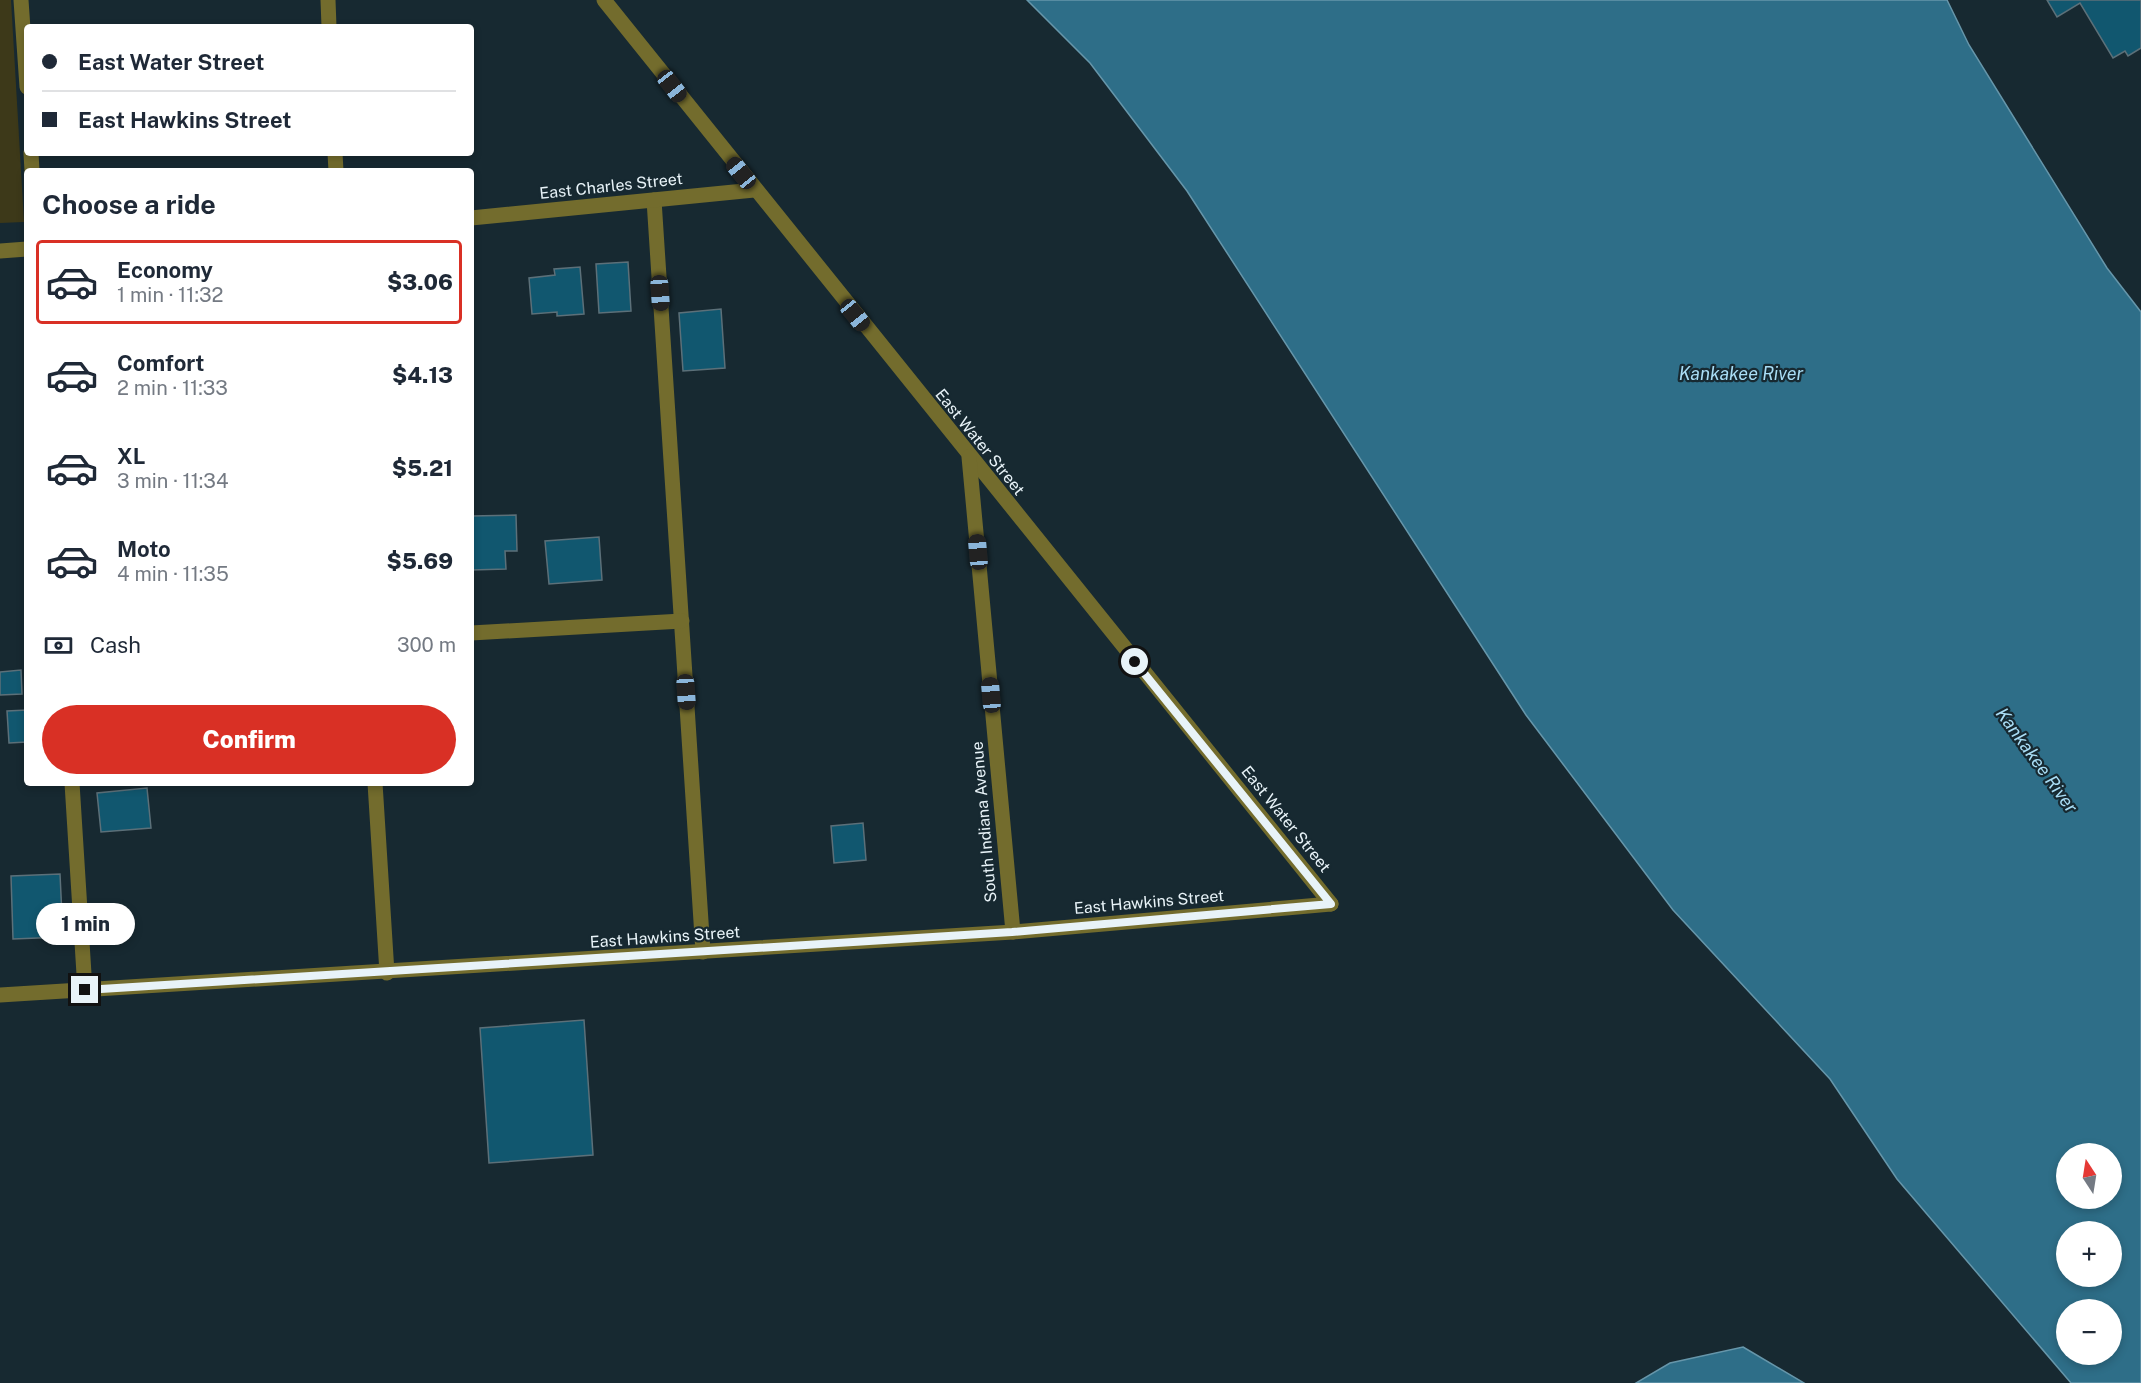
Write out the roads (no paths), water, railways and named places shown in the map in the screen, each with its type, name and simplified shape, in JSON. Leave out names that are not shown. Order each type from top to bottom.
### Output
[{"type":"street","points":[[21,0],[24,44]]},
{"type":"street","points":[[328,0],[329,24]]},
{"type":"street","name":"East Water Street","points":[[604,0],[754,190],[1331,904]]},
{"type":"street","name":"East Charles Street","points":[[474,218],[754,190]]},
{"type":"street","points":[[654,200],[703,952]]},
{"type":"street","points":[[0,251],[24,249]]},
{"type":"street","name":"South Indiana Avenue","points":[[969,457],[1012,932]]},
{"type":"street","points":[[474,633],[682,621]]},
{"type":"street","points":[[72,786],[85,990]]},
{"type":"street","points":[[375,786],[387,973]]},
{"type":"street","name":"East Hawkins Street","points":[[0,995],[387,973],[1012,932],[1331,904]]},
{"type":"water","name":"Kankakee River","points":[[1027,0],[1947,0],[1969,45],[2107,268],[2141,312],[2141,1383],[2071,1383],[1897,1179],[1830,1079],[1673,910],[1526,715],[1187,191],[1090,63]]},
{"type":"water","points":[[1743,1347],[1804,1383],[1636,1383],[1670,1363]]}]
